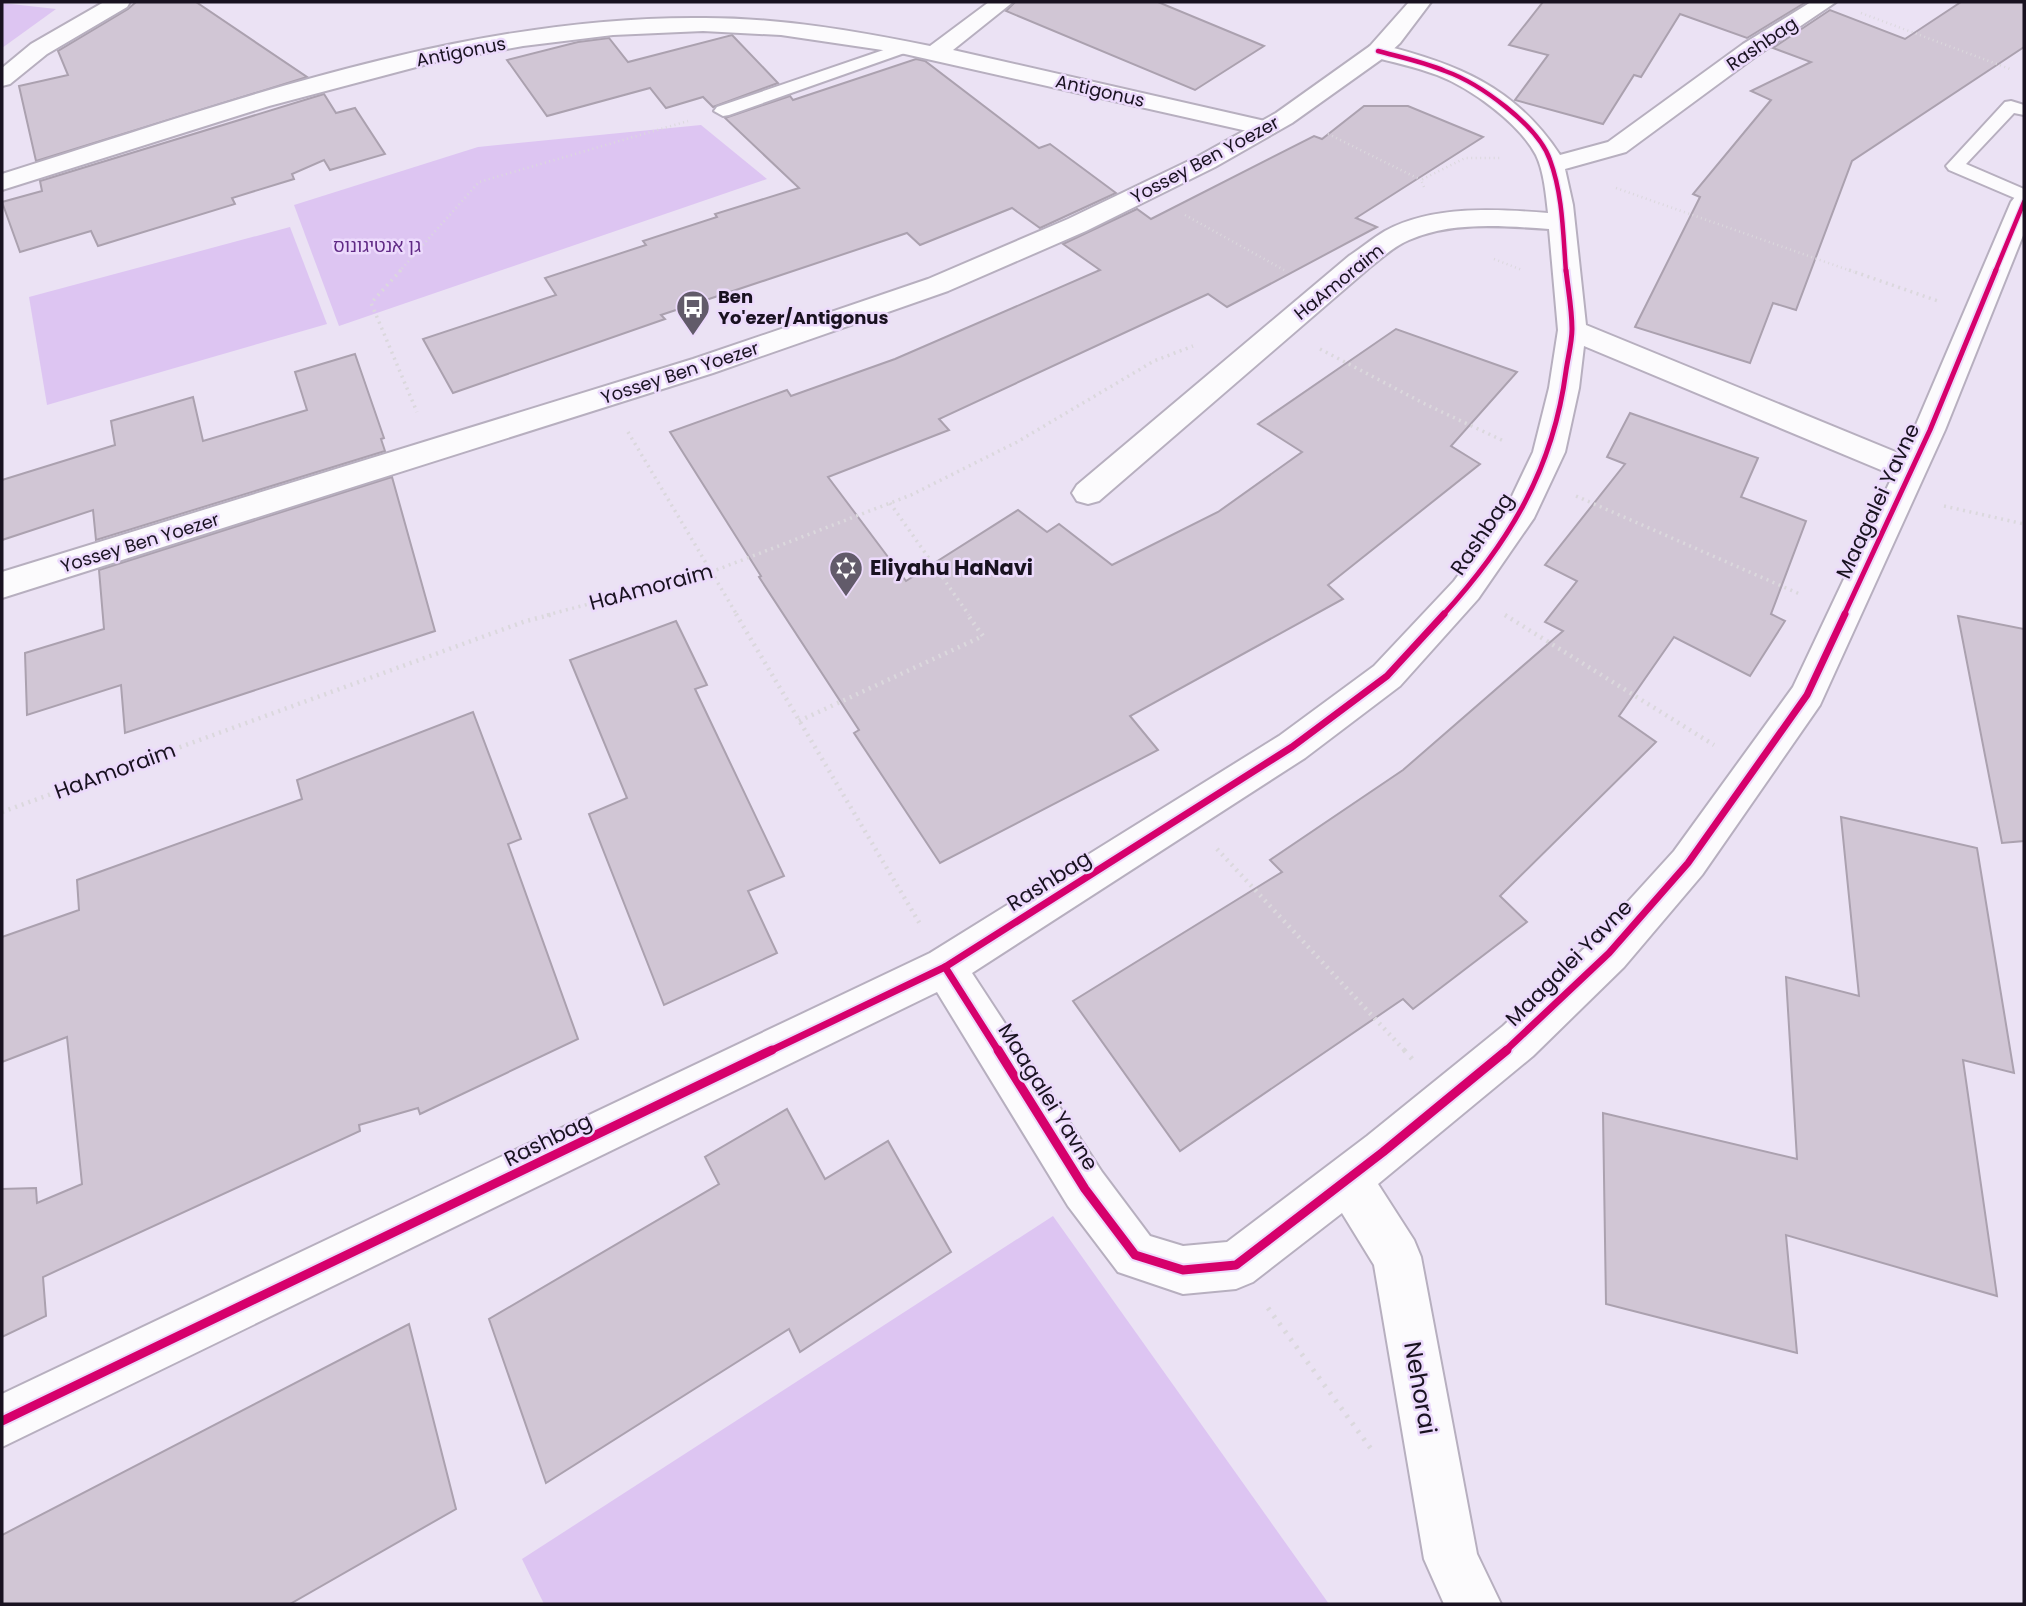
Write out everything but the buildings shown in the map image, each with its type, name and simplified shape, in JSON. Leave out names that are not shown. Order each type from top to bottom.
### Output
[{"type":"street","points":[[2,79],[39,49],[119,2]]},
{"type":"street","points":[[935,53],[1002,2]]},
{"type":"street","name":"Yossey Ben Yoezer","points":[[2,585],[607,397],[938,285],[1077,225],[1206,162],[1274,123],[1349,75],[1378,51],[1392,38],[1420,2]]},
{"type":"street","name":"Rashbag","points":[[1551,162],[1617,147],[1751,49],[1825,2]]},
{"type":"street","name":"Antigonus","points":[[2,182],[379,68],[454,51],[610,28],[705,24],[783,28],[845,35],[1274,123]]},
{"type":"street","name":"Rashbag","points":[[2,1420],[945,967],[1292,747],[1387,676],[1466,590],[1518,518],[1541,469],[1563,388],[1572,330],[1562,222],[1551,162],[1534,133],[1507,108],[1447,71],[1378,51]]},
{"type":"street","name":"Maagalei Yavne","points":[[945,967],[1085,1189],[1135,1255],[1183,1270],[1236,1265],[1348,1179],[1518,1041],[1609,953],[1688,863],[1807,695],[1905,483],[2024,202]]},
{"type":"street","name":"HaAmoraim","points":[[1088,493],[1359,261],[1398,235],[1439,223],[1488,216],[1562,222]]},
{"type":"street","points":[[1572,330],[1905,483]]},
{"type":"street","name":"Nehorai","points":[[1348,1179],[1396,1257],[1451,1559],[1473,1604]]},
{"type":"lane","points":[[723,111],[907,47]]},
{"type":"lane","points":[[2024,110],[2011,106],[1955,166],[2024,196]]},
{"type":"path","points":[[1857,11],[2014,70]]},
{"type":"path","points":[[417,411],[371,303],[479,182],[723,111]]},
{"type":"path","points":[[1274,123],[1310,125],[1421,180],[1439,223]]},
{"type":"path","points":[[1421,180],[1465,158],[1551,162]]},
{"type":"path","points":[[1625,191],[1977,314]]},
{"type":"path","points":[[1144,192],[1324,293]]},
{"type":"path","points":[[1281,329],[1487,433],[1541,469],[1844,614]]},
{"type":"path","points":[[607,397],[945,967]]},
{"type":"path","points":[[1905,483],[2024,524]]},
{"type":"path","points":[[799,721],[983,636],[890,503]]},
{"type":"path","points":[[1466,590],[1755,770]]},
{"type":"path","points":[[1185,816],[1370,1014],[1383,1023],[1388,1033],[1448,1098]]},
{"type":"path","points":[[1236,1265],[1379,1461]]},
{"type":"green space","points":[[2,3],[56,9],[2,48]]},
{"type":"green space","name":"גן אנטיגונוס","points":[[701,125],[767,179],[339,326],[294,205],[478,147]]},
{"type":"green space","points":[[290,227],[327,324],[47,405],[29,297]]},
{"type":"green space","points":[[1053,1216],[1329,1604],[544,1604],[522,1559]]},
{"type":"cycle path","points":[[2,1421],[945,967],[1292,747],[1387,676],[1466,590],[1518,518],[1549,452],[1564,388],[1572,330],[1560,205],[1550,158],[1534,133],[1507,108],[1447,71],[1378,51]]},
{"type":"cycle path","points":[[945,967],[1085,1189],[1135,1255],[1183,1270],[1236,1265],[1383,1152],[1518,1041],[1609,953],[1688,863],[1807,695],[1930,430],[2024,202]]},
{"type":"place","name":"Ben Yo'ezer/Antigonus","points":[[693,337]]},
{"type":"place","name":"Eliyahu HaNavi","points":[[846,598]]}]
